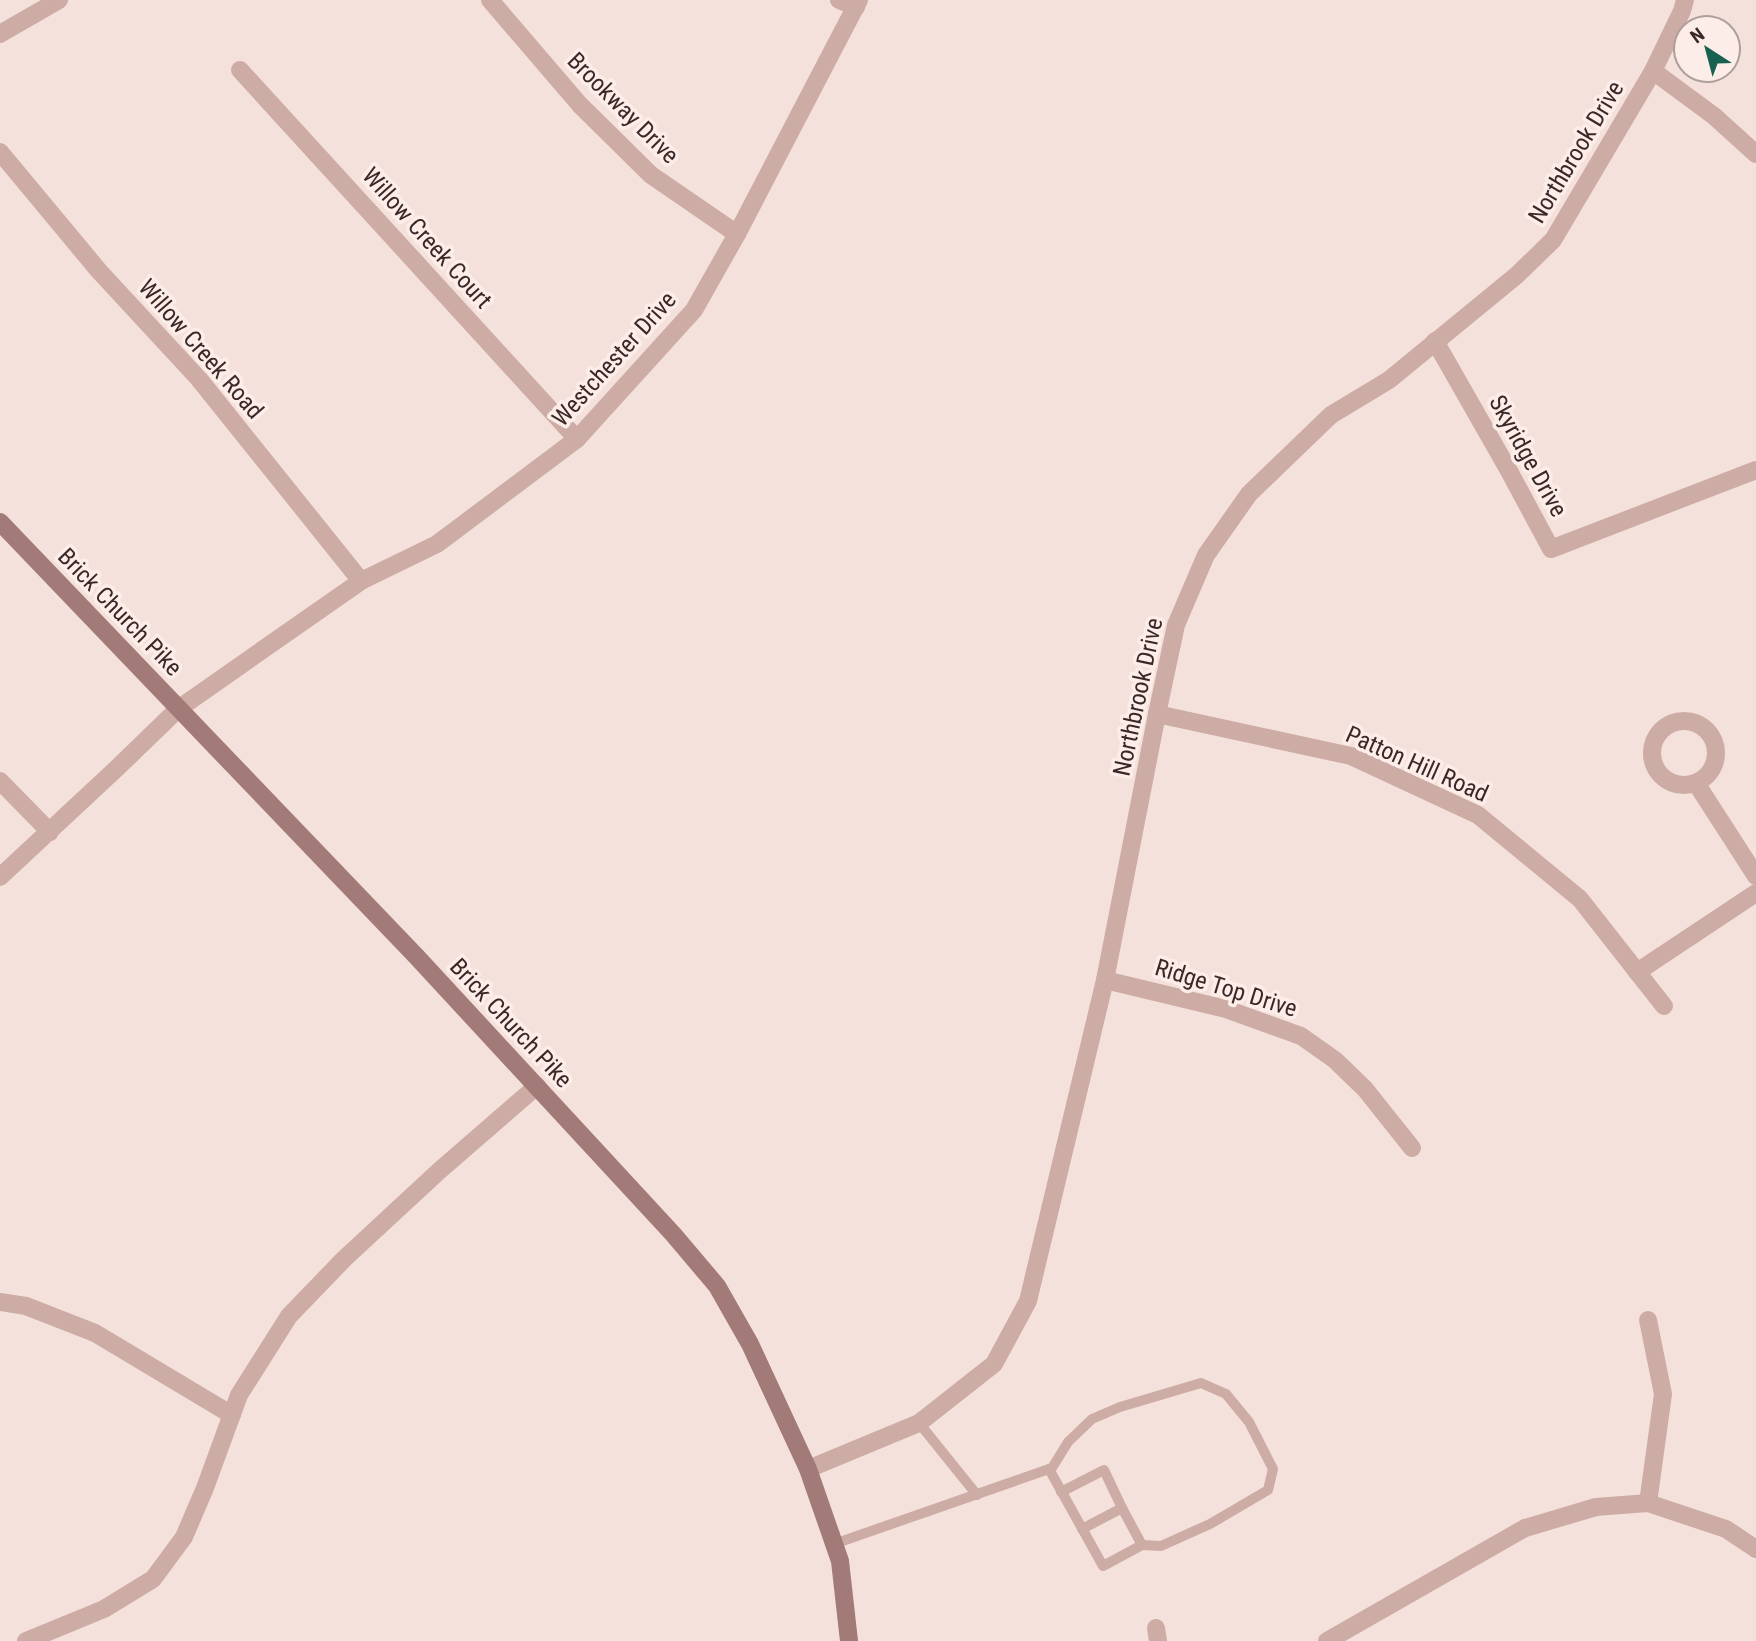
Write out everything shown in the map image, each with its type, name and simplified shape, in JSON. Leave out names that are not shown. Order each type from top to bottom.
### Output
[{"type":"main road","name":"Brick Church Pike","points":[[0,522],[410,950],[673,1234],[717,1286],[750,1344],[808,1469],[840,1561],[849,1641]]},
{"type":"street","points":[[0,34],[59,0]]},
{"type":"street","name":"Brookway Drive","points":[[490,0],[580,105],[651,175],[737,234]]},
{"type":"street","points":[[839,0],[858,4]]},
{"type":"street","name":"Northbrook Drive","points":[[808,1469],[919,1423],[993,1364],[1028,1301],[1105,980],[1176,625],[1206,555],[1249,494],[1331,415],[1389,380],[1517,275],[1553,240],[1653,71],[1685,0]]},
{"type":"street","name":"Westchester Drive","points":[[0,877],[178,709],[361,581],[437,544],[577,439],[694,310],[858,4]]},
{"type":"street","name":"Willow Creek Court","points":[[240,70],[577,439]]},
{"type":"street","points":[[1653,71],[1714,116],[1756,154]]},
{"type":"street","name":"Willow Creek Road","points":[[0,152],[99,271],[199,379],[361,581]]},
{"type":"street","name":"Skyridge Drive","points":[[1435,341],[1551,549],[1756,470]]},
{"type":"street","name":"Patton Hill Road","points":[[1157,714],[1350,756],[1478,815],[1580,899],[1664,1006]]},
{"type":"street","points":[[0,781],[50,832]]},
{"type":"street","points":[[1696,783],[1756,876]]},
{"type":"street","points":[[1637,972],[1756,893]]},
{"type":"street","name":"Ridge Top Drive","points":[[1105,980],[1226,1009],[1301,1036],[1335,1060],[1365,1089],[1412,1148]]},
{"type":"street","points":[[26,1641],[104,1609],[153,1578],[184,1537],[239,1395],[289,1316],[344,1259],[439,1171],[537,1086]]},
{"type":"street","points":[[0,1302],[26,1306],[95,1333],[232,1415]]},
{"type":"street","points":[[1648,1320],[1663,1394],[1648,1503]]},
{"type":"street","points":[[1327,1641],[1353,1635],[1525,1528],[1596,1507],[1648,1503],[1726,1529],[1756,1549]]},
{"type":"lane","points":[[834,1544],[977,1495],[1049,1469],[1052,1468],[1068,1442],[1092,1419],[1201,1383],[1226,1394],[1249,1422],[1273,1469],[1268,1490],[1210,1524],[1161,1546],[1142,1545],[1103,1566],[1049,1469]]},
{"type":"lane","points":[[919,1423],[977,1495]]},
{"type":"lane","points":[[1061,1492],[1104,1470],[1142,1545]]},
{"type":"lane","points":[[1082,1528],[1122,1508]]}]
